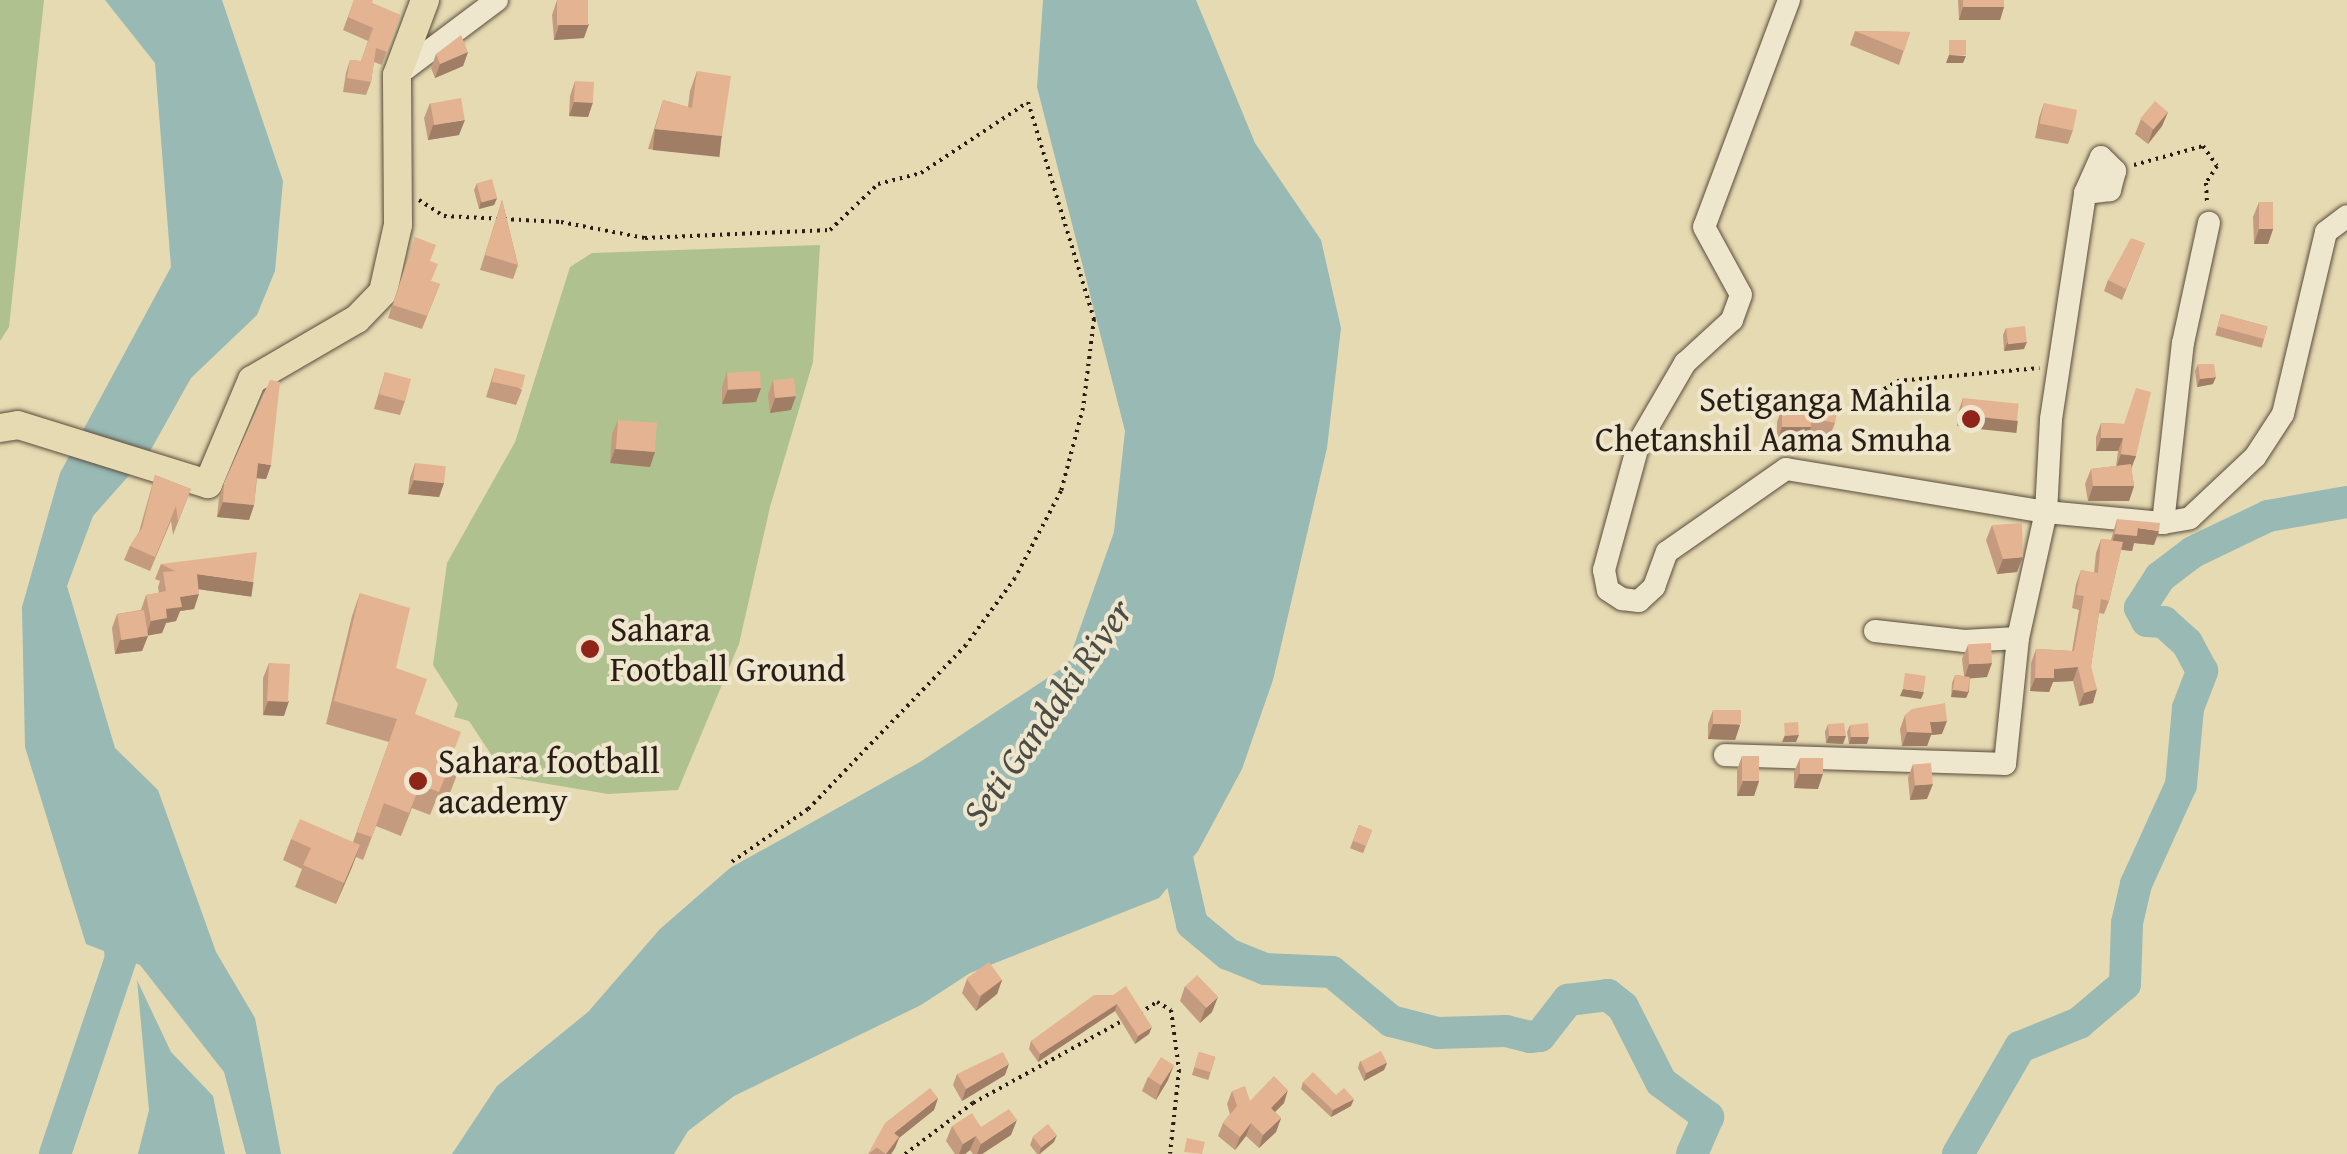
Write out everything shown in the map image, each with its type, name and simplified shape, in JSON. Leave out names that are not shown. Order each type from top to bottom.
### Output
[{"type":"main road","points":[[0,428],[18,425],[208,484],[252,380],[357,319],[383,292],[398,225],[397,75],[425,0]]},
{"type":"street","points":[[397,75],[497,0]]},
{"type":"street","points":[[1789,0],[1704,227],[1741,295],[1732,320],[1685,364],[1639,442],[1609,538],[1608,590],[1639,601],[1654,586],[1667,552],[1786,469],[2046,512],[2162,523],[2190,518],[2255,458],[2283,414],[2326,232],[2347,216]]},
{"type":"street","points":[[1725,755],[2005,764],[2018,638],[2046,512],[2048,448],[2063,367],[2085,193],[2101,157],[2115,171]]},
{"type":"street","points":[[2162,523],[2183,343],[2210,223]]},
{"type":"street","points":[[1875,631],[1964,641],[2018,638]]},
{"type":"path","points":[[396,190],[444,216],[561,222],[645,238],[830,230],[878,184],[920,173],[1028,102],[1094,319],[1082,408],[1061,491],[1015,578],[966,645],[808,810],[730,862]]},
{"type":"path","points":[[2115,171],[2202,146],[2217,166],[2206,183],[2210,223]]},
{"type":"path","points":[[1878,393],[1908,379],[2063,367]]},
{"type":"path","points":[[905,1154],[973,1103],[1157,1002],[1171,1010],[1179,1070],[1170,1154]]},
{"type":"green space","points":[[0,0],[44,0],[9,327],[0,341]]},
{"type":"green space","points":[[820,245],[813,362],[770,507],[739,644],[678,790],[608,794],[506,777],[469,721],[454,717],[458,704],[433,665],[447,563],[515,442],[570,267],[592,253]]},
{"type":"water","points":[[105,0],[222,0],[283,181],[275,271],[257,315],[191,378],[149,453],[93,516],[67,586],[115,748],[158,790],[216,952],[255,1018],[281,1154],[246,1154],[224,1072],[140,965],[86,944],[25,747],[22,607],[60,473],[171,267],[155,63]]},
{"type":"water","name":"Seti Gandaki River","points":[[1043,0],[1196,0],[1255,143],[1321,240],[1341,328],[1327,448],[1273,680],[1242,769],[1198,851],[1159,898],[970,973],[921,1005],[734,1096],[688,1131],[674,1154],[452,1154],[497,1086],[588,1012],[660,929],[730,868],[920,762],[1067,665],[1114,532],[1125,431],[1037,87]]},
{"type":"water","points":[[137,980],[171,1052],[213,1096],[225,1154],[138,1154],[149,1110]]},
{"type":"building","points":[[354,0],[373,0],[372,3],[400,15],[387,52],[376,48],[371,82],[347,78],[350,60],[361,61],[373,28],[348,17]]},
{"type":"building","points":[[557,0],[588,0],[588,25],[557,25]]},
{"type":"building","points":[[1963,0],[2004,0],[2004,7],[1963,7]]},
{"type":"building","points":[[1855,31],[1910,32],[1904,51]]},
{"type":"building","points":[[461,35],[468,52],[440,64],[436,54]]},
{"type":"building","points":[[1949,40],[1966,40],[1966,55],[1949,55]]},
{"type":"building","points":[[697,71],[731,76],[722,136],[655,129],[663,100],[692,108]]},
{"type":"building","points":[[575,81],[594,82],[593,103],[574,102]]},
{"type":"building","points":[[461,98],[465,120],[434,125],[430,103]]},
{"type":"building","points":[[2155,101],[2168,112],[2153,130],[2140,119]]},
{"type":"building","points":[[2044,103],[2077,110],[2073,131],[2040,124]]},
{"type":"building","points":[[492,179],[497,198],[482,202],[477,183]]},
{"type":"building","points":[[502,200],[518,265],[485,255]]},
{"type":"building","points":[[2259,202],[2273,202],[2273,229],[2259,229]]},
{"type":"building","points":[[415,237],[436,245],[430,261],[438,264],[431,281],[440,284],[427,316],[393,305]]},
{"type":"building","points":[[2131,238],[2145,243],[2126,289],[2108,280]]},
{"type":"building","points":[[2221,314],[2267,326],[2264,339],[2218,327]]},
{"type":"building","points":[[2025,326],[2027,342],[2008,344],[2006,328]]},
{"type":"building","points":[[2198,364],[2214,364],[2216,377],[2200,379]]},
{"type":"building","points":[[495,368],[525,375],[522,389],[492,382]]},
{"type":"building","points":[[760,371],[761,388],[728,390],[727,373]]},
{"type":"building","points":[[385,372],[411,379],[405,401],[379,394]]},
{"type":"building","points":[[794,378],[796,396],[775,398],[773,380]]},
{"type":"building","points":[[270,380],[280,382],[271,465],[258,463],[254,505],[223,502],[224,483]]},
{"type":"building","points":[[2136,388],[2151,392],[2136,456],[2121,454],[2123,438],[2101,438],[2101,423],[2124,424]]},
{"type":"building","points":[[1825,390],[1841,393],[1835,423],[1811,418],[1811,427],[1782,427],[1782,408],[1821,408]]},
{"type":"building","points":[[1963,398],[2019,404],[2017,421],[1961,415]]},
{"type":"building","points":[[618,420],[657,423],[655,452],[616,449]]},
{"type":"building","points":[[415,463],[446,466],[444,483],[413,480]]},
{"type":"building","points":[[2131,464],[2134,486],[2093,486],[2091,469]]},
{"type":"building","points":[[155,475],[191,489],[178,521],[176,506],[155,557],[130,546],[142,528]]},
{"type":"building","points":[[2117,519],[2160,523],[2159,531],[2138,528],[2137,536],[2115,534]]},
{"type":"building","points":[[2022,523],[2023,557],[2003,559],[1992,525]]},
{"type":"building","points":[[2101,539],[2123,542],[2109,601],[2101,599],[2091,666],[2097,689],[2084,693],[2078,667],[2054,669],[2054,678],[2035,678],[2036,649],[2074,651],[2084,596],[2076,595],[2081,570],[2098,573]]},
{"type":"building","points":[[257,552],[253,582],[197,574],[199,594],[180,597],[182,607],[166,609],[167,618],[151,621],[146,595],[166,591],[163,572],[175,571],[161,564]]},
{"type":"building","points":[[360,593],[410,608],[396,668],[427,679],[415,714],[461,732],[453,753],[464,757],[457,775],[447,772],[439,792],[420,785],[409,813],[384,803],[372,837],[357,832],[397,719],[334,701]]},
{"type":"building","points":[[144,610],[148,636],[121,640],[117,614]]},
{"type":"building","points":[[1991,643],[1992,663],[1969,664],[1968,644]]},
{"type":"building","points":[[269,663],[290,664],[288,702],[267,701]]},
{"type":"building","points":[[1905,673],[1926,676],[1924,692],[1903,689]]},
{"type":"building","points":[[1955,675],[1970,677],[1968,692],[1953,690]]},
{"type":"building","points":[[1945,703],[1947,721],[1930,722],[1932,733],[1907,732],[1905,715],[1912,709]]},
{"type":"building","points":[[1713,710],[1741,710],[1741,724],[1713,724]]},
{"type":"building","points":[[1798,722],[1799,735],[1785,736],[1784,723]]},
{"type":"building","points":[[1844,723],[1846,736],[1829,736],[1828,724]]},
{"type":"building","points":[[1868,723],[1869,737],[1851,737],[1850,725]]},
{"type":"building","points":[[1742,756],[1759,756],[1759,781],[1742,781]]},
{"type":"building","points":[[1800,758],[1823,758],[1823,774],[1800,774]]},
{"type":"building","points":[[1931,763],[1933,784],[1915,785],[1913,765]]},
{"type":"building","points":[[300,819],[360,845],[344,883],[303,865],[311,848],[291,839]]},
{"type":"building","points":[[1359,825],[1372,830],[1366,846],[1353,841]]},
{"type":"building","points":[[989,962],[1002,980],[979,996],[966,978]]},
{"type":"building","points":[[1197,975],[1218,997],[1206,1008],[1185,986]]},
{"type":"building","points":[[1126,986],[1152,1027],[1138,1036],[1117,1004],[1040,1054],[1031,1041],[1094,995],[1113,995]]},
{"type":"building","points":[[1381,1051],[1387,1063],[1366,1073],[1361,1061]]},
{"type":"building","points":[[1003,1052],[1009,1064],[966,1089],[957,1074]]},
{"type":"building","points":[[1199,1052],[1215,1057],[1211,1072],[1194,1067]]},
{"type":"building","points":[[1161,1057],[1174,1065],[1161,1085],[1148,1077]]},
{"type":"building","points":[[1313,1072],[1336,1095],[1344,1088],[1354,1099],[1333,1110],[1303,1082]]},
{"type":"building","points":[[1274,1076],[1288,1090],[1271,1108],[1281,1118],[1263,1135],[1251,1123],[1240,1137],[1223,1123],[1237,1106],[1232,1091],[1245,1086],[1250,1101]]},
{"type":"building","points":[[930,1088],[938,1098],[894,1133],[899,1137],[886,1154],[876,1147],[868,1154],[885,1123]]},
{"type":"building","points":[[1009,1109],[1017,1120],[981,1144],[976,1136],[963,1144],[952,1126],[972,1113],[981,1127]]},
{"type":"building","points":[[1048,1124],[1057,1135],[1041,1147],[1032,1137]]},
{"type":"building","points":[[1187,1138],[1205,1142],[1202,1154],[1184,1152]]},
{"type":"waterway","points":[[1958,1154],[2020,1047],[2079,1023],[2125,984],[2127,923],[2136,884],[2181,785],[2188,708],[2202,671],[2187,643],[2164,622],[2147,621],[2140,608],[2160,577],[2193,552],[2268,516],[2347,502]]},
{"type":"waterway","points":[[1172,836],[1192,924],[1228,954],[1265,969],[1332,972],[1391,1021],[1437,1033],[1506,1031],[1540,1036],[1568,1000],[1608,995],[1623,1007],[1661,1082],[1708,1117],[1692,1154]]},
{"type":"waterway","points":[[55,1154],[121,958],[116,917]]},
{"type":"place","name":"Setiganga Mahila Chetanshil Aama Smuha","points":[[1971,419]]},
{"type":"place","name":"Sahara Football Ground","points":[[590,649]]},
{"type":"place","name":"Sahara football academy","points":[[418,781]]}]
